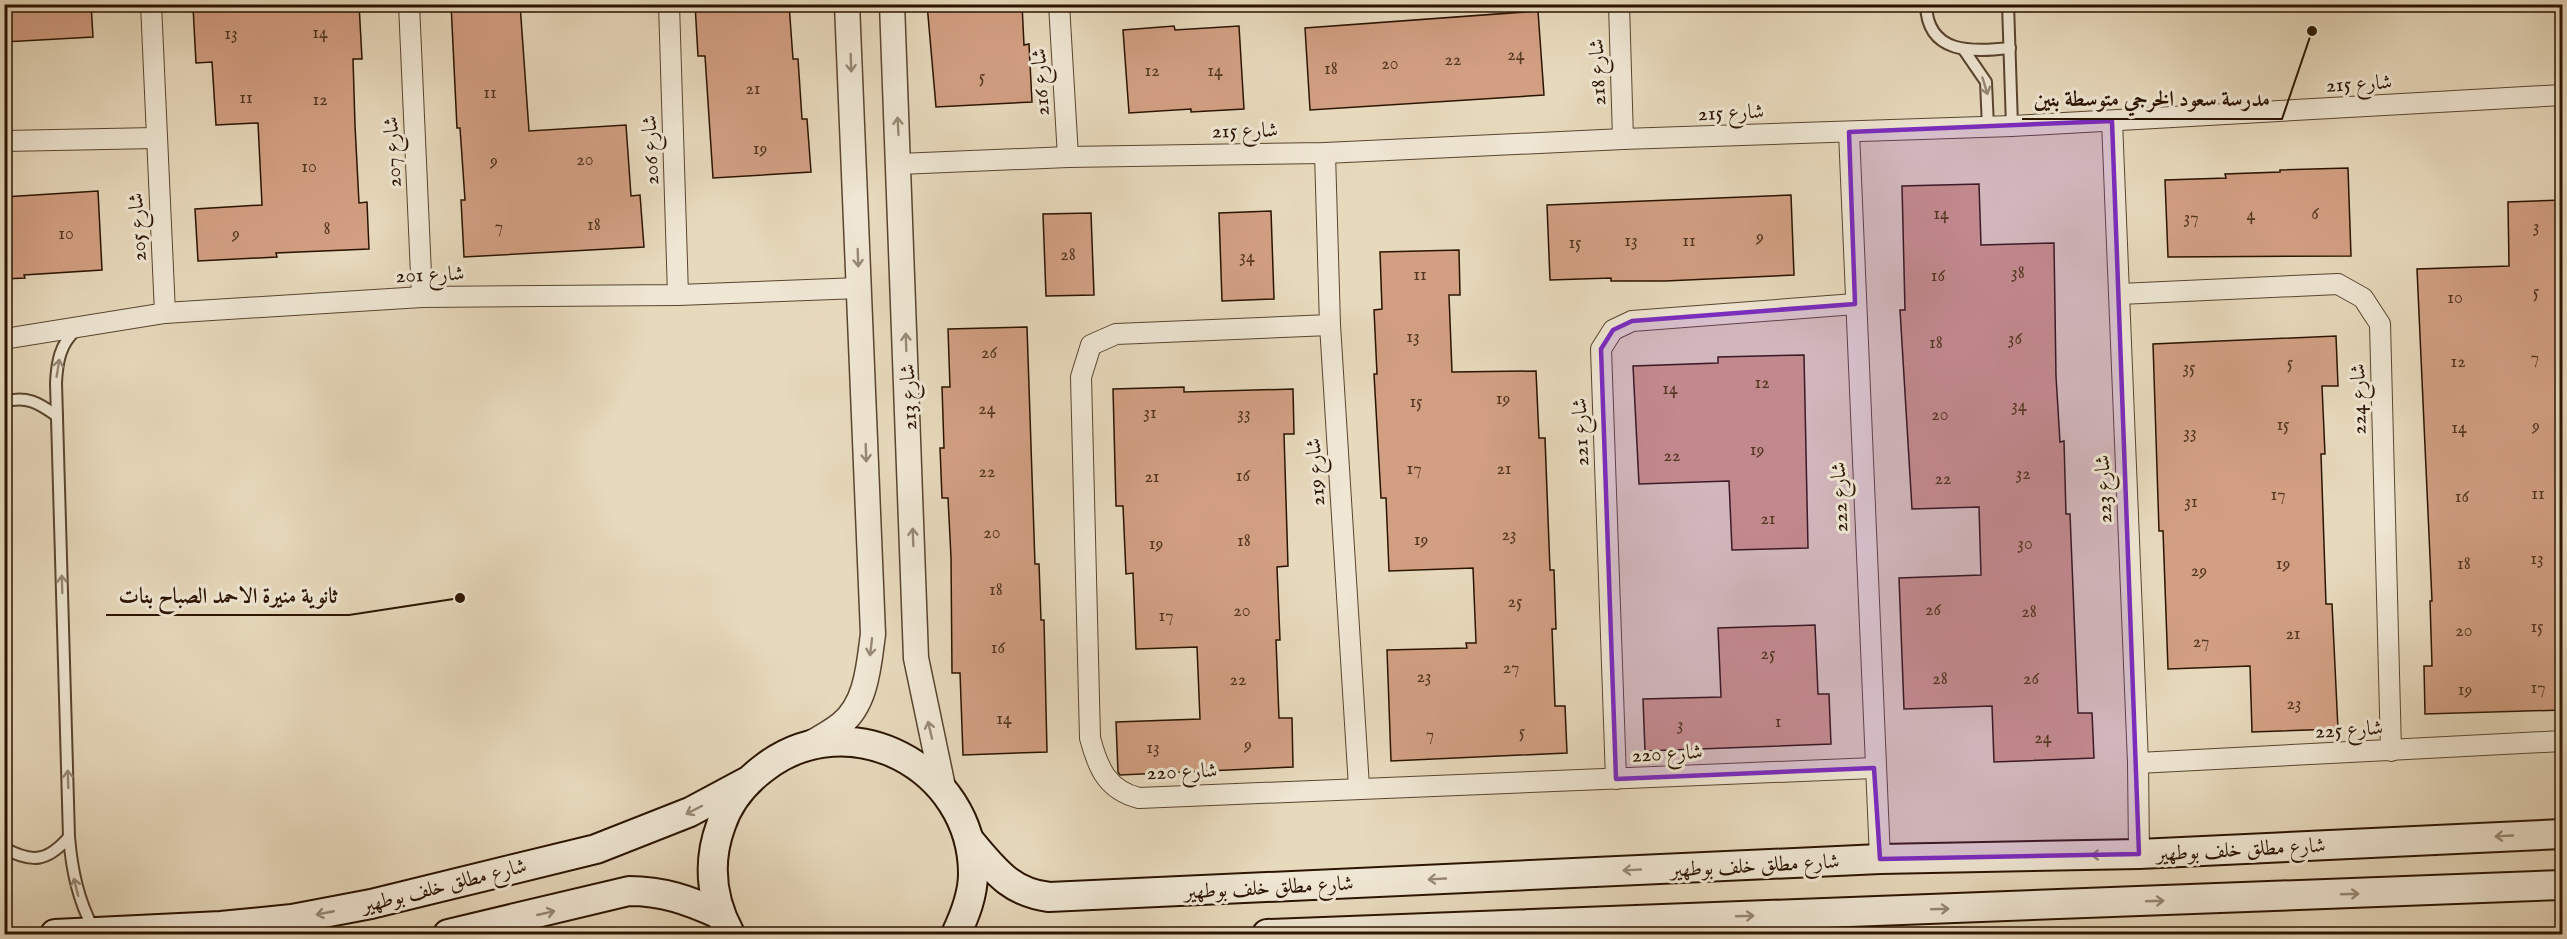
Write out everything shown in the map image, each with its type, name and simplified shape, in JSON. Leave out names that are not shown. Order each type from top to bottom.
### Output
[{"type":"main road","points":[[725,924],[712,879],[714,844],[726,811],[746,782],[776,758],[809,744],[858,741],[905,756],[943,788],[959,812],[969,840],[973,874],[968,908],[956,934]]},
{"type":"main road","name":"شارع مطلق خلف بوطهير","points":[[55,934],[232,925],[292,919],[371,904],[596,849],[690,812],[746,782]]},
{"type":"main road","name":"شارع مطلق خلف بوطهير","points":[[969,840],[1012,886],[1032,895],[1049,897],[1880,859],[2139,854],[2562,834]]},
{"type":"main road","points":[[1267,934],[2562,885]]},
{"type":"main road","points":[[448,934],[629,891],[655,891],[681,897],[725,924]]},
{"type":"street","name":"شارع 205","points":[[151,4],[165,313]]},
{"type":"street","name":"شارع 207","points":[[409,4],[422,297]]},
{"type":"street","name":"شارع 206","points":[[669,4],[678,295]]},
{"type":"street","points":[[809,744],[843,723],[855,707],[865,684],[873,634],[847,4]]},
{"type":"street","name":"شارع 213","points":[[892,4],[900,164],[916,658],[943,788]]},
{"type":"street","name":"شارع 216","points":[[1059,4],[1068,157]]},
{"type":"street","name":"شارع 218","points":[[1619,4],[1623,139]]},
{"type":"street","name":"شارع 215","points":[[900,164],[1068,157],[1325,153],[1623,139],[2112,122],[2562,95]]},
{"type":"street","name":"شارع 223","points":[[2112,122],[2138,763],[2139,854]]},
{"type":"street","name":"شارع 222","points":[[1849,132],[1874,768],[1880,859]]},
{"type":"street","points":[[4,141],[156,138]]},
{"type":"street","name":"شارع 219","points":[[1325,153],[1330,326],[1359,788]]},
{"type":"street","name":"شارع 224","points":[[2120,294],[2338,284],[2363,298],[2380,324],[2391,751]]},
{"type":"street","name":"شارع 201","points":[[4,339],[165,313],[422,297],[678,295],[859,288]]},
{"type":"street","name":"شارع 221","points":[[1616,779],[1601,350],[1613,330],[1632,321],[1855,304]]},
{"type":"street","name":"شارع 220","points":[[1330,326],[1116,334],[1090,345],[1081,377],[1090,738],[1096,762],[1110,785],[1124,794],[1139,798],[1874,768]]},
{"type":"street","name":"شارع 225","points":[[2138,763],[2562,741]]},
{"type":"lane","points":[[1926,4],[1926,18],[1935,34],[1950,47],[1964,50],[2010,48]]},
{"type":"lane","points":[[2008,4],[2012,126]]},
{"type":"lane","points":[[1964,50],[1986,82],[1988,127]]},
{"type":"lane","points":[[78,327],[66,339],[60,352],[56,383],[69,837],[72,869],[80,898],[96,932]]},
{"type":"lane","points":[[4,402],[24,398],[40,403],[57,416]]},
{"type":"lane","points":[[4,848],[21,856],[37,859],[49,856],[69,837]]},
{"type":"highlighted area","points":[[2112,121],[2139,854],[1880,859],[1874,768],[1616,779],[1601,349],[1613,330],[1632,321],[1855,304],[1849,132]]},
{"type":"building","points":[[4,4],[91,4],[93,37],[4,42]]},
{"type":"building","points":[[235,4],[359,4],[362,59],[353,59],[355,125],[359,203],[367,202],[369,249],[276,253],[277,257],[198,261],[195,209],[262,205],[258,123],[216,125],[212,62],[196,63],[193,7]]},
{"type":"building","points":[[451,4],[520,4],[529,131],[626,125],[631,196],[640,195],[644,247],[464,257],[461,200],[465,200],[460,128],[457,128]]},
{"type":"building","points":[[695,4],[789,4],[793,59],[798,59],[802,119],[807,119],[811,172],[713,178],[705,56],[698,56]]},
{"type":"building","points":[[927,4],[1022,4],[1024,45],[1029,44],[1032,102],[936,107]]},
{"type":"building","points":[[1538,11],[1544,95],[1310,110],[1305,28]]},
{"type":"building","points":[[1174,26],[1175,30],[1239,26],[1244,109],[1191,112],[1191,109],[1129,113],[1123,30]]},
{"type":"building","points":[[2348,168],[2351,256],[2168,257],[2165,180],[2226,178],[2225,174],[2280,172],[2280,170]]},
{"type":"building","points":[[1979,184],[1981,245],[2054,243],[2056,376],[2060,442],[2064,441],[2066,514],[2070,514],[2078,713],[2092,713],[2094,758],[1994,762],[1992,706],[1904,709],[1899,578],[1981,575],[1979,507],[1912,509],[1900,310],[1905,310],[1902,186]]},
{"type":"building","points":[[98,191],[102,270],[24,275],[25,278],[4,279],[4,197]]},
{"type":"building","points":[[1791,195],[1794,275],[1665,281],[1611,281],[1611,278],[1550,280],[1547,205]]},
{"type":"building","points":[[2562,200],[2562,710],[2425,714],[2424,666],[2432,666],[2430,601],[2432,601],[2417,269],[2509,266],[2508,202]]},
{"type":"building","points":[[1271,211],[1274,299],[1222,301],[1219,213]]},
{"type":"building","points":[[1091,213],[1094,295],[1046,296],[1043,214]]},
{"type":"building","points":[[1459,250],[1460,295],[1449,295],[1452,372],[1536,371],[1539,438],[1545,438],[1550,570],[1554,570],[1556,629],[1552,629],[1555,706],[1565,706],[1567,753],[1391,761],[1387,650],[1467,648],[1466,643],[1476,643],[1473,568],[1389,571],[1386,498],[1381,498],[1374,374],[1377,374],[1374,310],[1382,309],[1380,252]]},
{"type":"building","points":[[1027,327],[1035,564],[1039,564],[1041,620],[1044,620],[1047,752],[963,755],[960,673],[952,673],[948,498],[942,498],[940,448],[944,448],[942,387],[950,387],[948,329]]},
{"type":"building","points":[[2336,336],[2338,386],[2322,386],[2325,454],[2321,454],[2326,604],[2332,604],[2338,729],[2252,732],[2250,666],[2168,669],[2163,531],[2159,531],[2153,344]]},
{"type":"building","points":[[1804,355],[1808,548],[1732,550],[1729,481],[1639,484],[1633,366],[1718,363],[1718,357]]},
{"type":"building","points":[[1184,387],[1184,392],[1293,389],[1294,434],[1284,434],[1288,566],[1277,567],[1280,640],[1276,640],[1279,718],[1292,718],[1293,767],[1120,775],[1118,772],[1116,722],[1200,719],[1197,647],[1136,649],[1133,573],[1126,574],[1123,506],[1116,506],[1113,389]]},
{"type":"building","points":[[1815,625],[1818,694],[1829,694],[1831,744],[1645,751],[1643,699],[1721,697],[1718,628]]},
{"type":"place","name":"مدرسة سعود الخرجي متوسطة بنين","points":[[2312,31]]},
{"type":"place","name":"ثانوية منيرة الاحمد الصباح بنات","points":[[460,598]]}]
